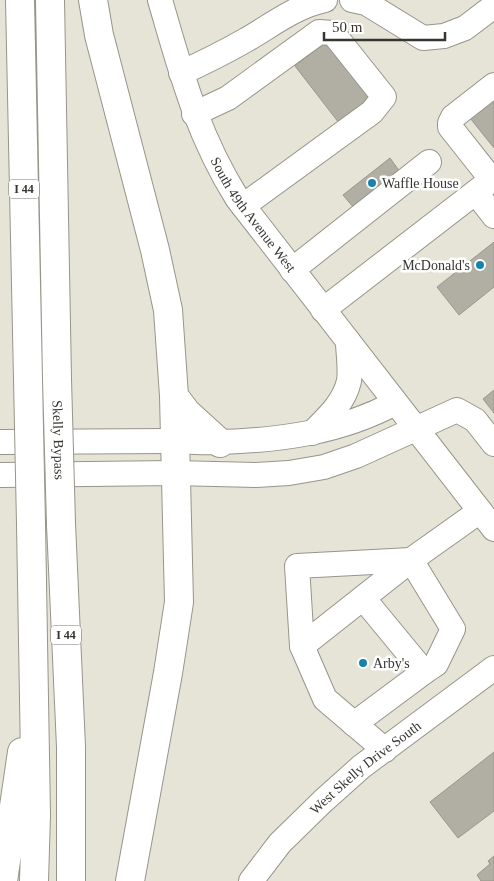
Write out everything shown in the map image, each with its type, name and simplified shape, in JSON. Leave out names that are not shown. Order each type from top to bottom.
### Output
[{"type":"highway","name":"Skelly Bypass","points":[[20,0],[34,668]]},
{"type":"highway","name":"Skelly Bypass","points":[[50,0],[57,379],[70,747],[71,881]]},
{"type":"highway","points":[[93,0],[99,35],[155,250],[168,310],[174,396],[179,602],[130,881]]},
{"type":"highway","points":[[174,396],[186,412],[220,442]]},
{"type":"highway","points":[[3,881],[34,668]]},
{"type":"highway","name":"I 44","points":[[34,668],[36,815],[34,881]]},
{"type":"street","name":"South 49th Avenue West","points":[[160,0],[194,114],[220,172],[243,206],[292,270],[487,520]]},
{"type":"street","points":[[181,73],[219,55],[286,15],[311,3],[325,0]]},
{"type":"street","points":[[352,0],[366,3],[423,38],[444,36],[465,28],[494,6]]},
{"type":"street","points":[[194,114],[228,98],[319,32],[334,33],[384,97],[372,112],[243,206]]},
{"type":"street","points":[[494,85],[453,117],[450,123],[450,127],[487,184],[494,216]]},
{"type":"street","points":[[292,270],[429,162]]},
{"type":"street","points":[[323,310],[487,184]]},
{"type":"street","points":[[312,433],[342,399],[349,380],[348,341]]},
{"type":"street","points":[[0,442],[220,442],[266,440],[342,426],[373,415],[395,403]]},
{"type":"street","points":[[0,475],[289,474],[356,456],[457,410],[475,420],[494,444]]},
{"type":"street","points":[[302,646],[411,560],[487,520]]},
{"type":"street","points":[[385,750],[325,699],[302,646],[298,566],[411,560]]},
{"type":"street","points":[[354,724],[430,668],[453,629],[411,560]]},
{"type":"street","points":[[363,598],[458,695]]},
{"type":"street","name":"West Skelly Drive South","points":[[251,881],[280,843],[322,801],[361,767],[494,668]]},
{"type":"building","points":[[326,42],[371,99],[339,123],[295,66]]},
{"type":"building","points":[[494,99],[494,148],[470,118]]},
{"type":"building","name":"Waffle House","points":[[390,158],[400,172],[354,208],[343,195]]},
{"type":"building","name":"McDonald's","points":[[494,242],[494,287],[459,315],[437,287]]},
{"type":"building","points":[[494,390],[494,413],[483,399]]},
{"type":"building","points":[[494,752],[494,811],[458,838],[430,802]]},
{"type":"building","points":[[494,856],[494,881],[481,881],[477,875],[490,864],[488,861]]},
{"type":"place","name":"Waffle House","points":[[372,183]]},
{"type":"place","name":"McDonald's","points":[[480,265]]},
{"type":"place","name":"Arby's","points":[[363,663]]}]
